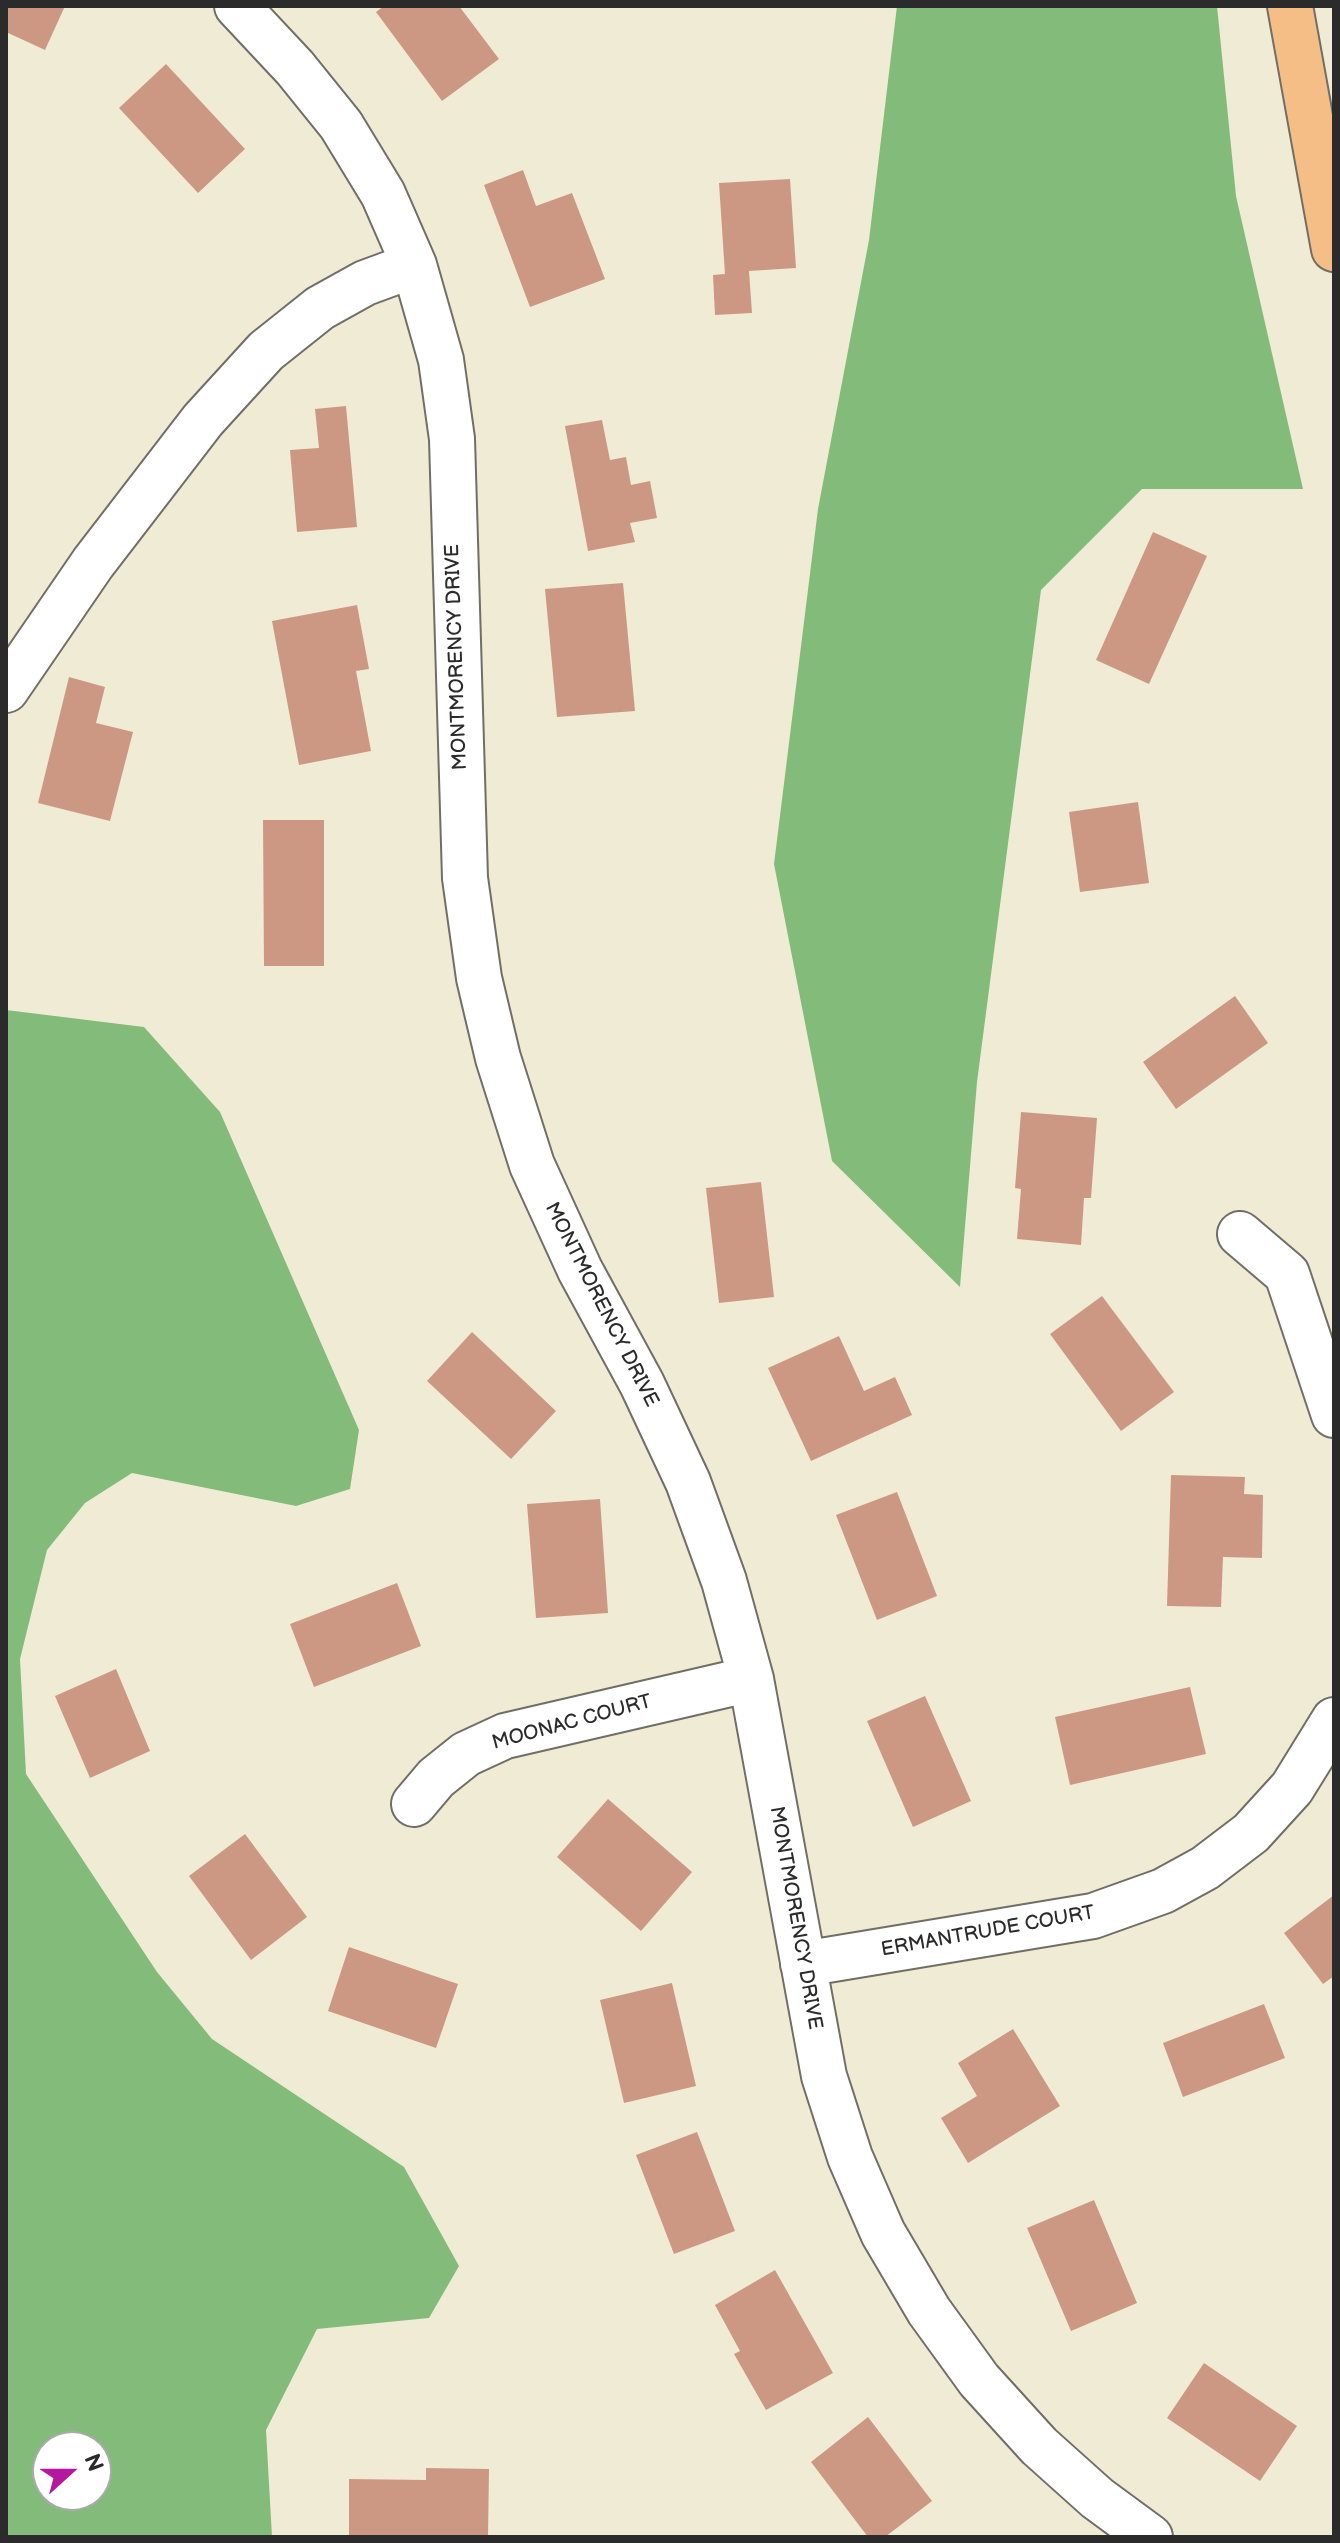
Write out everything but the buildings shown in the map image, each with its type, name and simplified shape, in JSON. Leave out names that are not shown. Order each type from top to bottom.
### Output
[{"type":"highway","points":[[1290,6],[1334,249]]},
{"type":"street","name":"MONTMORENCY DRIVE","points":[[237,6],[295,68],[341,125],[383,194],[414,265],[441,360],[452,439],[465,878],[479,978],[491,1031],[532,1165],[580,1270],[642,1384],[688,1482],[724,1581],[751,1679],[824,2076],[850,2157],[883,2233],[929,2311],[979,2380],[1039,2446],[1097,2498],[1150,2537]]},
{"type":"street","points":[[6,690],[93,563],[203,420],[266,351],[320,308],[365,283],[414,265]]},
{"type":"street","points":[[1240,1234],[1287,1274],[1334,1415]]},
{"type":"street","name":"MOONAC COURT","points":[[414,1804],[436,1778],[466,1754],[505,1736],[751,1679]]},
{"type":"street","name":"ERMANTRUDE COURT","points":[[803,1964],[1093,1916],[1163,1891],[1205,1868],[1251,1833],[1292,1788],[1334,1720]]},
{"type":"green space","points":[[897,6],[1217,6],[1236,196],[1303,489],[1142,489],[1041,590],[977,1082],[960,1287],[832,1161],[774,864],[818,509],[869,240]]},
{"type":"green space","points":[[6,1010],[144,1027],[220,1112],[359,1430],[350,1489],[296,1506],[132,1473],[85,1503],[47,1550],[20,1659],[26,1774],[157,1972],[212,2039],[404,2167],[459,2266],[429,2318],[317,2329],[266,2430],[272,2537],[6,2537]]}]
